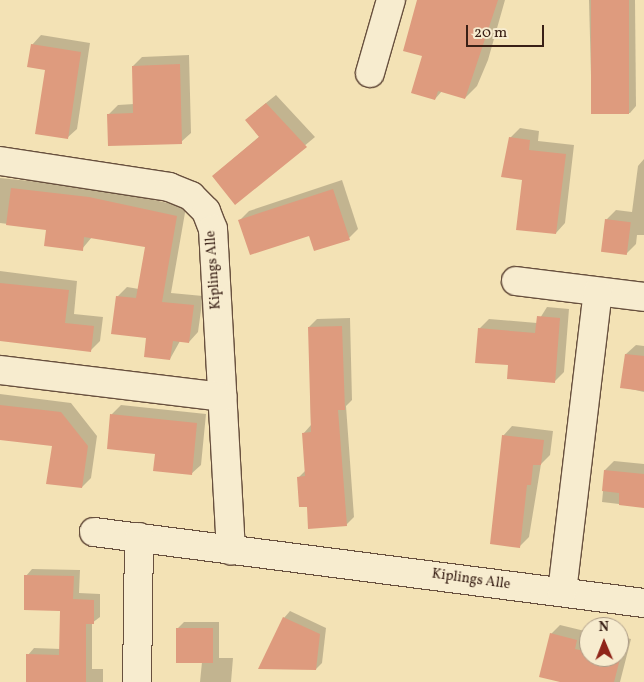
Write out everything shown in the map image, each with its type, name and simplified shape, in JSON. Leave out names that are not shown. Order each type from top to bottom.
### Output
[{"type":"street","points":[[370,73],[391,0]]},
{"type":"street","name":"Kiplings Alle","points":[[0,161],[169,187],[191,196],[206,211],[213,229],[231,550]]},
{"type":"street","points":[[516,281],[644,297]]},
{"type":"street","points":[[562,592],[598,292]]},
{"type":"street","points":[[0,370],[222,397]]},
{"type":"street","name":"Kiplings Alle","points":[[94,532],[644,603]]},
{"type":"street","points":[[138,682],[139,537]]},
{"type":"building","points":[[417,0],[498,0],[465,99],[438,91],[435,100],[411,93],[422,56],[403,51]]},
{"type":"building","points":[[591,0],[629,0],[629,114],[591,114]]},
{"type":"building","points":[[31,44],[81,52],[68,139],[35,134],[45,70],[27,67]]},
{"type":"building","points":[[180,64],[182,144],[108,146],[107,114],[133,113],[132,66]]},
{"type":"building","points":[[266,103],[307,147],[235,205],[212,176],[259,137],[245,120]]},
{"type":"building","points":[[509,137],[530,140],[529,150],[566,154],[556,234],[516,230],[522,180],[501,177]]},
{"type":"building","points":[[11,188],[89,197],[177,216],[162,302],[194,305],[189,343],[173,341],[170,360],[144,357],[146,338],[111,334],[116,296],[136,298],[145,247],[84,237],[83,251],[44,246],[46,230],[6,225]]},
{"type":"building","points":[[333,189],[350,240],[314,251],[309,236],[250,255],[238,220]]},
{"type":"building","points":[[605,219],[631,222],[627,255],[601,252]]},
{"type":"building","points":[[0,283],[69,290],[65,323],[94,326],[91,352],[0,341]]},
{"type":"building","points":[[537,316],[560,318],[555,383],[507,379],[508,365],[475,363],[478,328],[535,333]]},
{"type":"building","points":[[342,326],[345,410],[338,410],[347,526],[308,529],[307,507],[299,507],[297,477],[305,476],[302,433],[311,432],[308,327]]},
{"type":"building","points":[[625,354],[644,356],[644,391],[620,388]]},
{"type":"building","points":[[0,405],[61,412],[88,446],[82,488],[46,484],[52,446],[0,440]]},
{"type":"building","points":[[110,414],[197,423],[192,475],[153,471],[155,454],[107,449]]},
{"type":"building","points":[[502,435],[544,440],[541,465],[533,465],[531,485],[527,485],[520,548],[490,544]]},
{"type":"building","points":[[604,470],[644,474],[644,508],[619,505],[619,493],[602,491]]},
{"type":"building","points":[[24,575],[74,576],[73,599],[94,600],[94,624],[86,624],[86,682],[26,682],[26,654],[59,655],[60,611],[24,610]]},
{"type":"building","points":[[283,617],[320,634],[316,670],[258,669]]},
{"type":"building","points":[[176,628],[213,628],[213,663],[176,663]]},
{"type":"building","points":[[550,633],[577,640],[575,649],[579,650],[579,667],[618,667],[614,682],[560,682],[539,677]]}]
